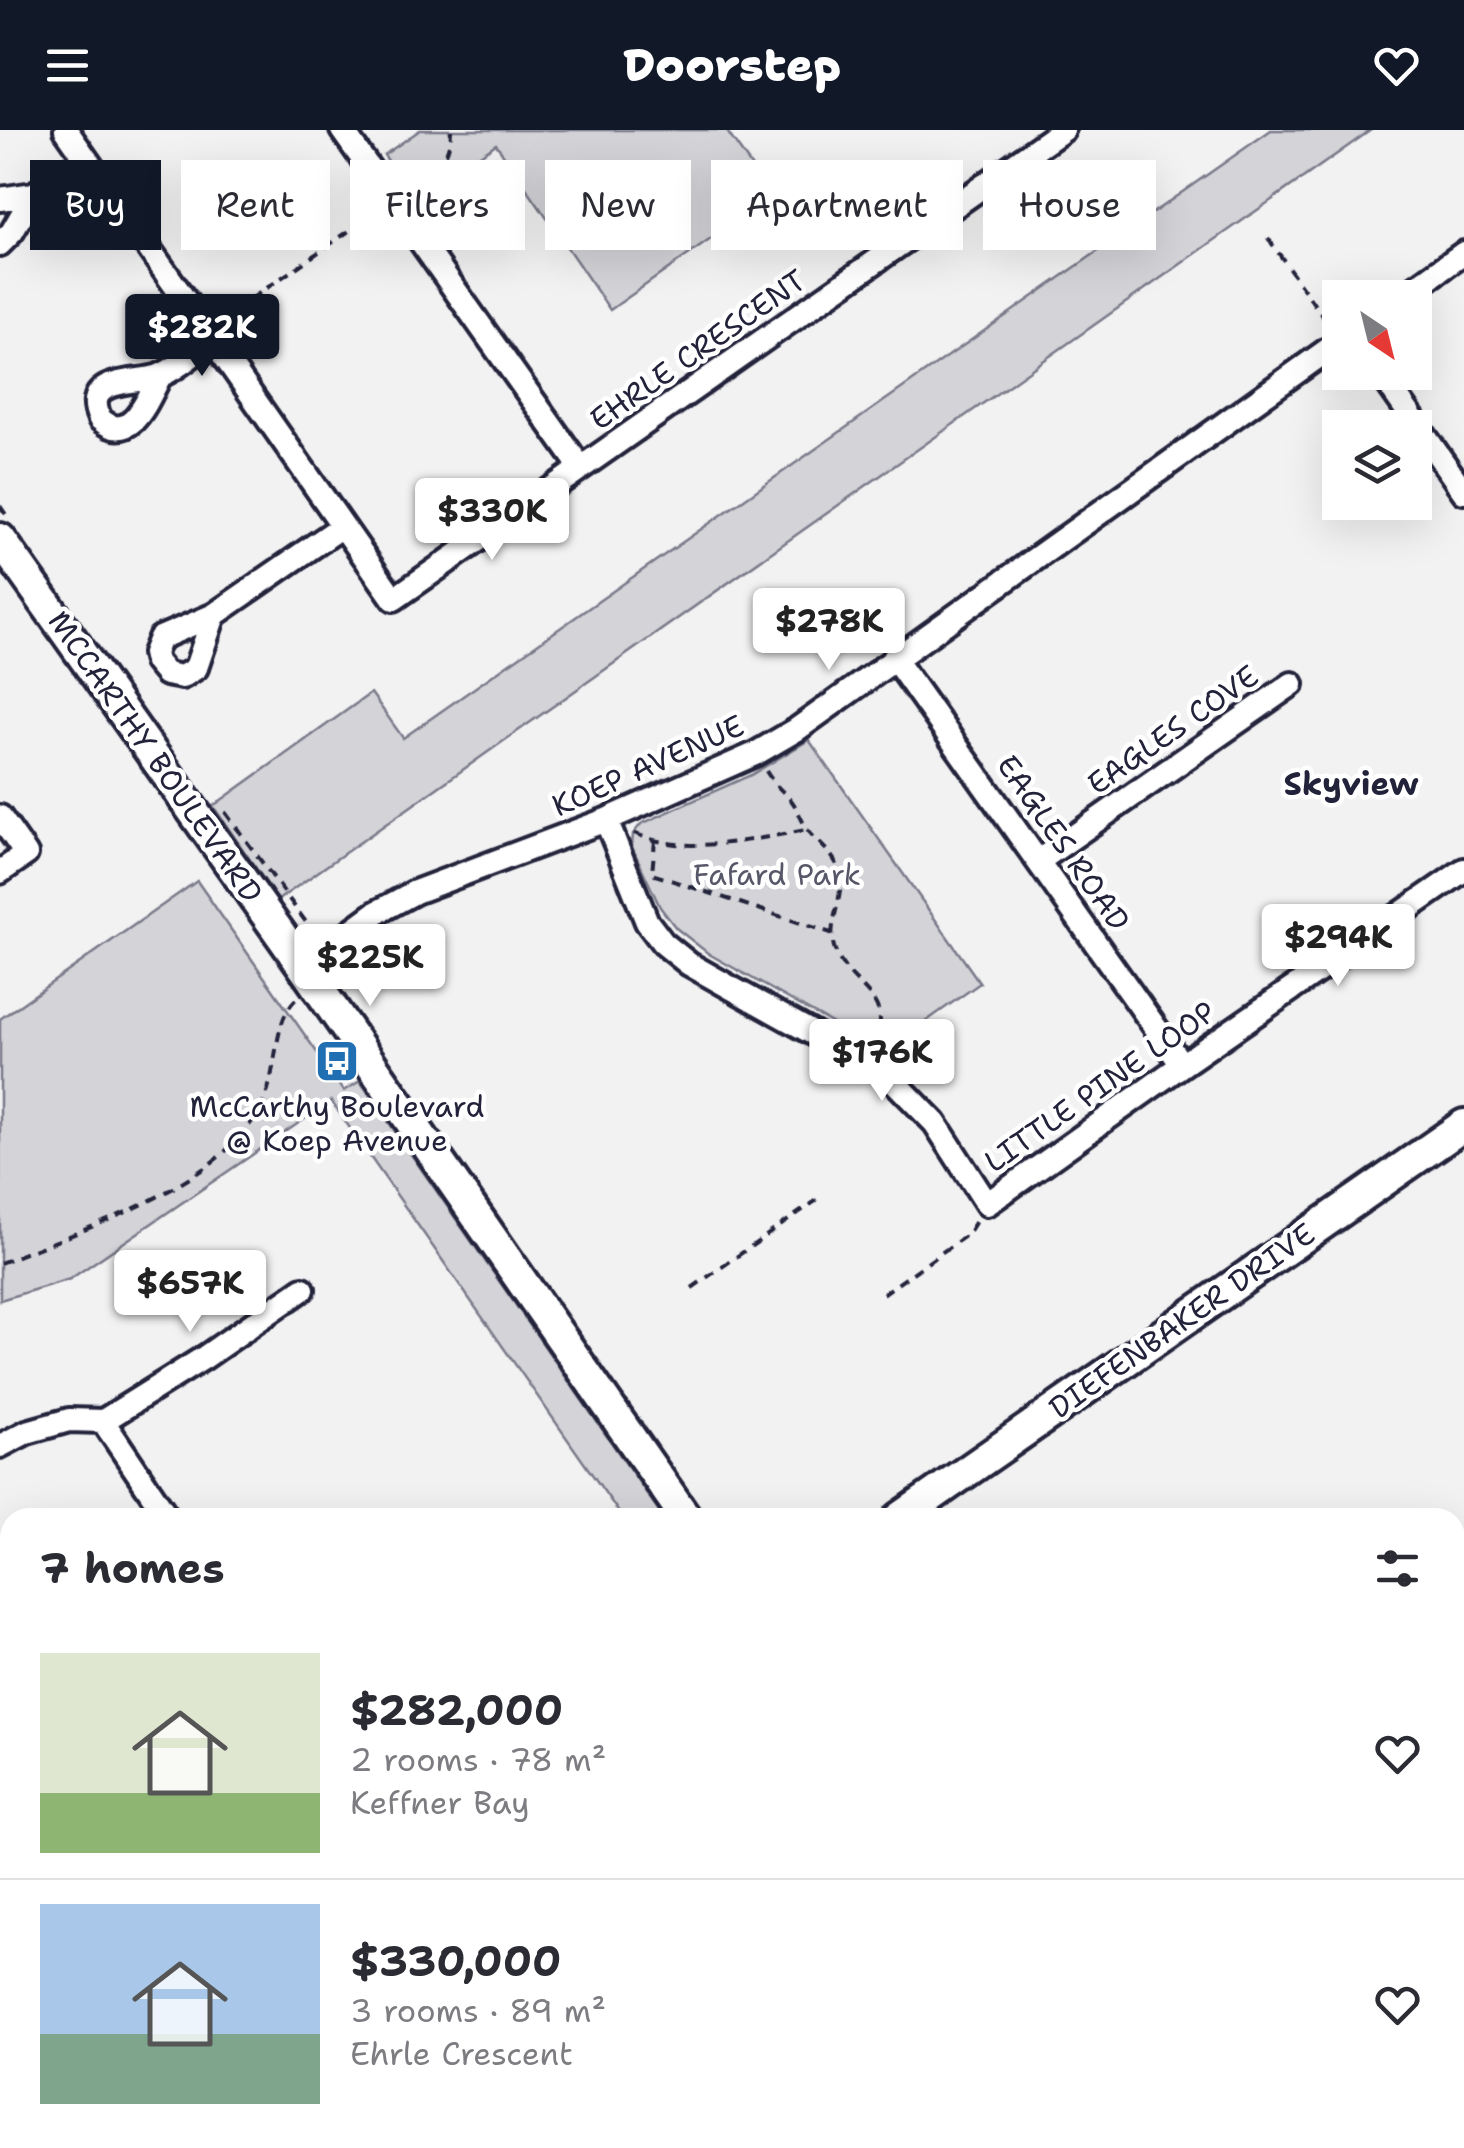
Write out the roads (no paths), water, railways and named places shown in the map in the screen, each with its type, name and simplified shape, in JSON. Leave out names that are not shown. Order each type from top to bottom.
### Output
[{"type":"main road","name":"MCCARTHY BOULEVARD","points":[[0,539],[679,1508]]},
{"type":"main road","name":"DIEFENBAKER DRIVE","points":[[914,1508],[1464,1124]]},
{"type":"street","name":"EHRLE CRESCENT","points":[[66,130],[394,599],[1062,130]]},
{"type":"street","points":[[342,130],[581,468]]},
{"type":"street","points":[[0,199],[30,195]]},
{"type":"street","points":[[0,244],[30,201]]},
{"type":"street","points":[[1427,280],[1464,254]]},
{"type":"street","points":[[160,376],[210,335]]},
{"type":"street","name":"KOEP AVENUE","points":[[309,975],[376,913],[414,892],[606,820],[756,754],[796,730],[1322,343]]},
{"type":"street","points":[[1393,390],[1464,492]]},
{"type":"street","points":[[214,615],[341,527]]},
{"type":"street","name":"EAGLES ROAD","points":[[894,658],[1182,1065]]},
{"type":"street","name":"EAGLES COVE","points":[[1040,860],[1292,684]]},
{"type":"street","points":[[0,816],[26,854],[0,872]]},
{"type":"street","name":"LITTLE PINE LOOP","points":[[606,820],[647,922],[663,942],[714,978],[888,1074],[935,1123],[987,1204],[1464,870]]},
{"type":"street","points":[[0,1446],[27,1432],[69,1420],[103,1420],[303,1290]]},
{"type":"street","points":[[103,1420],[161,1508]]},
{"type":"place","name":"McCarthy Boulevard @ Koep Avenue","points":[[337,1061]]},
{"type":"district","name":"Skyview","points":[[1351,784]]},
{"type":"park label","name":"Fafard Park","points":[[777,875]]}]
